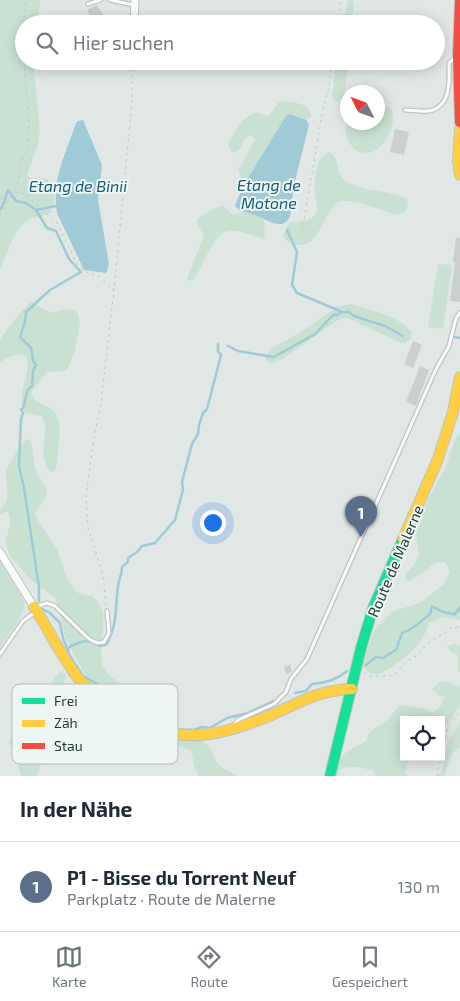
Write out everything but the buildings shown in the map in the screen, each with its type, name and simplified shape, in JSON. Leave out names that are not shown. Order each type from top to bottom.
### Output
[{"type":"street","points":[[460,2],[458,55],[460,122]]},
{"type":"street","points":[[460,130],[458,165],[460,175]]},
{"type":"street","name":"Route de Malerne","points":[[330,776],[367,628],[378,596],[427,487],[446,435],[460,377]]},
{"type":"street","points":[[0,552],[74,672],[83,684]]},
{"type":"street","points":[[178,735],[196,736],[232,729],[263,719],[318,693],[335,689],[352,689]]},
{"type":"lane","points":[[88,4],[100,0]]},
{"type":"lane","points":[[110,0],[135,3]]},
{"type":"lane","points":[[405,110],[433,110],[440,105],[448,91],[449,63],[458,55]]},
{"type":"lane","points":[[232,729],[238,720],[274,704],[286,692],[291,679],[307,659],[432,378],[449,346],[456,318],[460,313]]},
{"type":"lane","points":[[0,654],[23,620],[47,603],[55,606],[88,638],[99,643],[104,642],[108,633],[107,611]]},
{"type":"path","points":[[24,15],[26,0]]},
{"type":"path","points":[[340,15],[342,0]]},
{"type":"path","points":[[0,215],[19,181],[19,168],[28,146],[29,126],[25,70]]},
{"type":"path","points":[[107,611],[105,584],[88,528],[86,502],[114,290],[132,102],[132,70]]},
{"type":"path","points":[[301,238],[323,109],[329,88],[330,70]]},
{"type":"path","points":[[13,192],[24,194],[57,223],[77,264],[84,271],[98,276],[114,290]]},
{"type":"path","points":[[1,198],[7,202]]},
{"type":"path","points":[[356,672],[372,677],[394,675],[428,643],[454,626],[460,629]]},
{"type":"path","points":[[437,776],[448,726],[460,712]]},
{"type":"green space","points":[[0,0],[41,0],[38,15],[15,15],[15,70],[34,70],[40,130],[37,148],[27,174],[33,179],[47,179],[52,185],[54,194],[52,212],[29,219],[23,223],[11,242],[0,270]]},
{"type":"green space","points":[[348,0],[353,0],[354,10],[352,15],[345,15]]},
{"type":"green space","points":[[335,70],[348,70],[345,85],[340,85],[340,100],[336,102],[332,98]]},
{"type":"green space","points":[[285,101],[306,106],[310,110],[311,117],[306,120],[294,115],[286,116],[249,178],[241,178],[238,170],[255,140],[251,135],[247,137],[241,148],[235,153],[231,152],[228,144],[233,135],[247,117],[257,113],[269,116],[279,102]]},
{"type":"green space","points":[[385,106],[392,110],[393,124],[391,130],[376,150],[367,153],[356,150],[349,142],[346,130],[385,130]]},
{"type":"green space","points":[[329,152],[335,158],[340,174],[346,181],[353,185],[407,199],[407,208],[405,212],[396,215],[351,201],[339,202],[328,213],[320,229],[310,242],[303,245],[290,243],[283,235],[290,222],[308,220],[317,211],[315,197],[316,170],[321,159]]},
{"type":"green space","points":[[222,205],[232,214],[248,213],[264,219],[265,236],[263,239],[241,232],[228,231],[222,233],[212,245],[192,281],[188,280],[187,278],[204,236],[197,223],[197,219]]},
{"type":"green space","points":[[438,264],[452,265],[443,329],[428,327]]},
{"type":"green space","points":[[32,302],[51,313],[64,310],[77,312],[80,323],[75,351],[68,368],[65,371],[47,372],[31,392],[35,399],[52,410],[58,418],[57,465],[55,471],[51,472],[44,457],[45,423],[42,416],[25,413],[22,406],[22,392],[28,366],[27,358],[17,355],[0,362],[0,342],[2,338],[19,314]]},
{"type":"green space","points":[[351,304],[399,321],[412,332],[411,339],[401,343],[344,318],[338,320],[281,360],[271,364],[265,358],[270,349],[298,334],[338,306]]},
{"type":"green space","points":[[460,433],[460,620],[443,617],[429,623],[421,640],[409,654],[378,675],[370,673],[362,666],[375,629],[393,611],[420,603],[444,584],[450,571],[445,562],[434,563],[426,571],[410,581],[406,581],[405,574],[419,556],[416,534],[427,501],[445,469],[455,439]]},
{"type":"green space","points":[[27,439],[31,441],[35,468],[47,489],[45,498],[35,513],[58,551],[73,588],[80,594],[92,596],[99,603],[103,620],[101,657],[103,666],[106,672],[119,684],[90,684],[65,637],[58,604],[54,597],[33,582],[10,556],[5,542],[10,518],[8,512],[0,515],[0,509],[6,501],[8,492],[7,469]]},
{"type":"green space","points":[[0,560],[25,602],[19,620],[0,647]]},
{"type":"green space","points":[[455,644],[460,646],[460,672],[458,671],[458,655],[451,652],[447,646]]},
{"type":"green space","points":[[60,672],[66,675],[65,681],[62,684],[50,684]]},
{"type":"green space","points":[[441,681],[449,682],[460,688],[460,706],[445,727],[445,716],[400,716],[400,761],[409,761],[405,772],[408,776],[376,776],[372,770],[351,766],[339,770],[338,776],[334,776],[342,757],[348,751],[366,741],[370,733],[386,721],[400,705],[423,708],[432,713],[440,707],[445,697],[438,695],[432,689]]},
{"type":"green space","points":[[460,721],[460,747],[451,754],[445,776],[436,776],[441,772],[445,761],[449,740]]},
{"type":"green space","points":[[12,738],[12,746],[8,744]]},
{"type":"green space","points":[[203,741],[211,749],[221,767],[238,776],[199,776],[195,769],[191,750],[178,746],[178,742]]},
{"type":"green space","points":[[18,764],[41,764],[37,776],[21,776]]},
{"type":"water","name":"Etang de Motone","points":[[290,114],[306,120],[309,125],[294,185],[290,217],[283,224],[278,224],[240,211],[235,206],[242,188],[286,116]]},
{"type":"water","name":"Etang de Binii","points":[[83,120],[102,165],[98,200],[109,264],[106,273],[84,270],[57,213],[56,189],[60,167],[76,123]]},
{"type":"waterway","points":[[0,210],[8,190],[16,201],[26,203],[36,210],[56,206]]},
{"type":"waterway","points":[[36,210],[47,228],[56,231],[69,259],[81,272],[50,290],[26,312],[20,337],[31,348],[33,361],[36,365],[33,371],[32,386],[28,389],[23,408],[21,409],[23,413],[21,419],[19,466],[39,587],[39,601]]},
{"type":"waterway","points":[[287,230],[297,252],[292,285],[297,293],[340,311]]},
{"type":"waterway","points":[[228,346],[238,351],[274,357],[315,334],[333,315],[341,312],[349,312],[354,316],[385,326],[403,336]]},
{"type":"waterway","points":[[455,337],[460,338]]},
{"type":"waterway","points":[[68,648],[85,641],[100,646],[107,644],[115,622],[118,586],[122,567],[128,562],[128,558],[142,546],[155,543],[175,520],[192,444],[198,434],[203,413],[207,409],[221,355],[218,351],[218,344]]},
{"type":"waterway","points":[[366,665],[376,657],[383,658],[396,650],[402,633],[414,627],[430,614],[432,606],[443,612],[455,614],[460,607]]},
{"type":"waterway","points":[[42,609],[50,613],[60,623],[70,656],[83,676],[97,684]]},
{"type":"waterway","points":[[295,693],[306,691],[312,684],[335,679],[347,671]]},
{"type":"waterway","points":[[178,729],[210,728],[227,718],[248,713],[274,701]]},
{"type":"traffic: fast","points":[[330,776],[361,648],[373,608],[403,539]]},
{"type":"traffic: slow","points":[[460,130],[458,161],[460,175]]},
{"type":"traffic: slow","points":[[403,539],[438,459],[453,412],[460,377]]},
{"type":"traffic: slow","points":[[34,607],[66,661],[83,684]]},
{"type":"traffic: slow","points":[[178,734],[202,735],[219,733],[269,716],[313,696],[352,689]]},
{"type":"traffic: jam","points":[[460,2],[458,55],[460,122]]},
{"type":"place","name":"P1 - Bisse du Torrent Neuf","points":[[361,537]]}]
